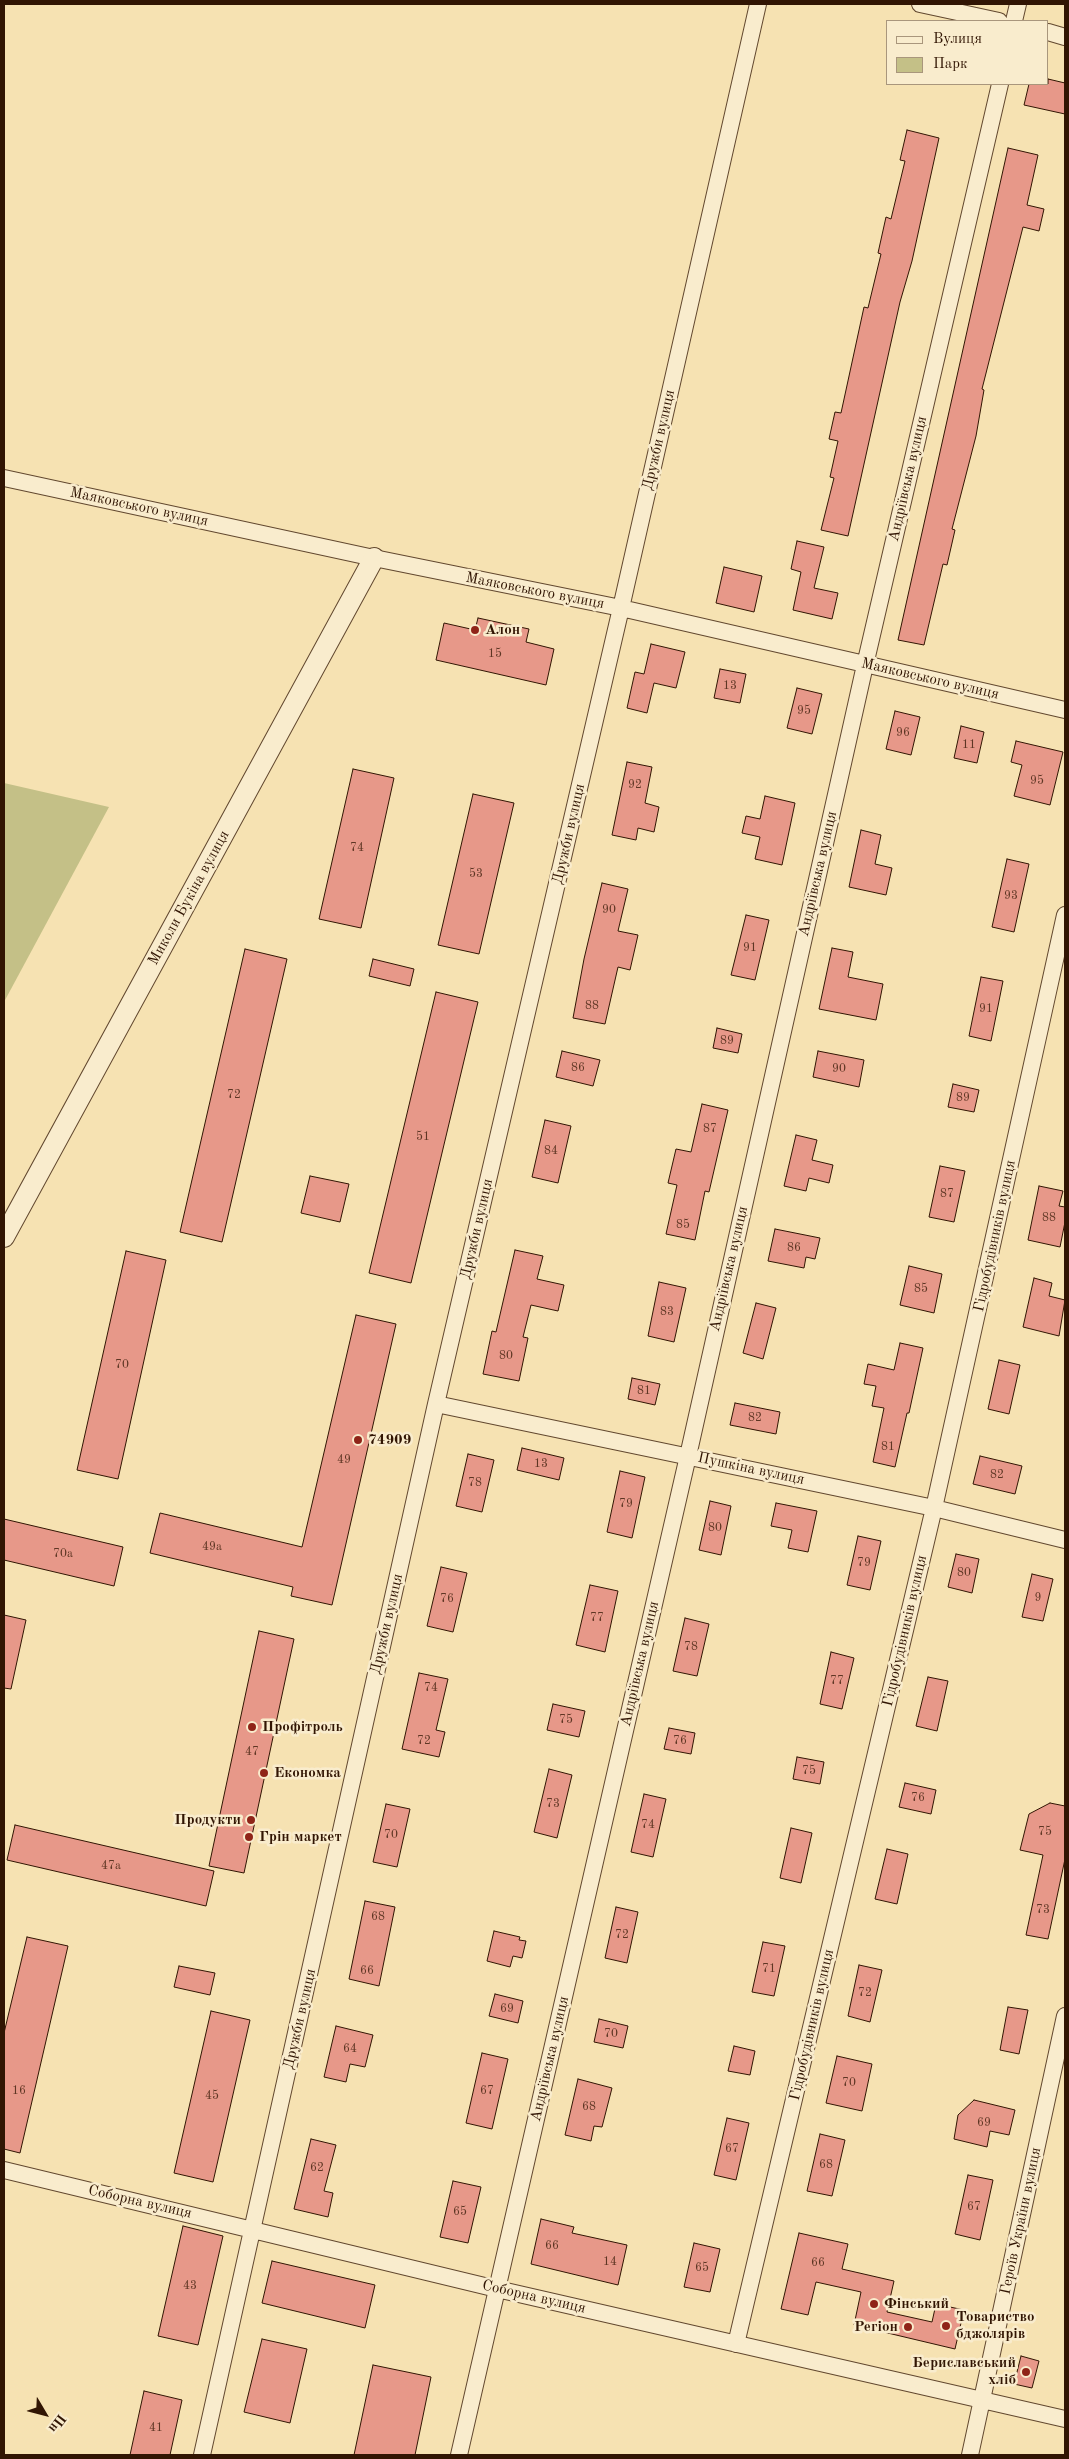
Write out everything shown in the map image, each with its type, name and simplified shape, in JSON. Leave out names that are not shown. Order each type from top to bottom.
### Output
[{"type":"street","name":"Дружби вулиця","points":[[202,2455],[436,1404],[622,608],[758,4]]},
{"type":"street","points":[[920,4],[994,20]]},
{"type":"street","points":[[1014,20],[1018,4]]},
{"type":"street","points":[[1049,32],[1065,36]]},
{"type":"street","name":"Андріївська вулиця","points":[[459,2455],[688,1456],[865,664],[1000,85]]},
{"type":"street","name":"Маяковського вулиця","points":[[4,478],[374,558],[622,608],[1065,710]]},
{"type":"street","name":"Миколи Букіна вулиця","points":[[4,1237],[374,558]]},
{"type":"street","name":"Гідробудівників вулиця","points":[[736,2344],[934,1508],[1065,915]]},
{"type":"street","name":"Пушкіна вулиця","points":[[436,1404],[934,1508],[1065,1540]]},
{"type":"street","name":"Героїв України вулиця","points":[[970,2455],[1065,2016]]},
{"type":"street","name":"Соборна вулиця","points":[[4,2170],[253,2228],[497,2289],[1065,2418]]},
{"type":"green space","points":[[4,783],[109,807],[4,1002]]},
{"type":"building","points":[[1049,79],[1065,83],[1065,114],[1024,105],[1029,85],[1049,85]]},
{"type":"building","points":[[907,130],[939,138],[848,536],[821,530],[834,478],[830,477],[838,441],[829,439],[835,412],[841,413],[864,307],[868,308],[881,254],[878,253],[886,217],[891,219],[905,161],[900,160]]},
{"type":"building","points":[[1008,148],[1038,155],[1027,205],[1044,209],[1039,231],[1023,227],[982,389],[984,390],[976,436],[952,529],[955,530],[947,565],[943,564],[924,645],[898,640]]},
{"type":"building","points":[[797,541],[824,547],[814,588],[838,593],[832,619],[793,610],[801,572],[791,569]]},
{"type":"building","points":[[724,567],[762,576],[754,612],[716,603]]},
{"type":"building","points":[[478,618],[529,629],[526,642],[554,649],[546,685],[436,660],[444,623],[475,630]]},
{"type":"building","points":[[651,644],[685,652],[676,688],[654,683],[647,713],[627,708],[635,672],[644,674]]},
{"type":"building","points":[[720,669],[746,674],[740,703],[714,698]]},
{"type":"building","points":[[797,688],[822,694],[812,734],[787,728]]},
{"type":"building","points":[[895,711],[920,717],[911,755],[886,749]]},
{"type":"building","points":[[961,726],[984,732],[977,763],[954,758]]},
{"type":"building","points":[[1016,741],[1063,752],[1050,805],[1014,796],[1022,765],[1011,762]]},
{"type":"building","points":[[627,762],[652,767],[645,803],[659,807],[654,832],[638,828],[636,840],[612,835]]},
{"type":"building","points":[[353,769],[394,778],[361,928],[319,919]]},
{"type":"building","points":[[473,794],[514,803],[479,954],[438,945]]},
{"type":"building","points":[[765,796],[795,803],[782,865],[755,859],[760,837],[742,833],[746,816],[760,819]]},
{"type":"building","points":[[861,830],[881,835],[875,864],[892,868],[886,895],[849,887]]},
{"type":"building","points":[[1007,859],[1029,864],[1014,932],[992,927]]},
{"type":"building","points":[[602,883],[628,889],[618,931],[638,935],[630,970],[618,967],[605,1024],[573,1018],[584,959]]},
{"type":"building","points":[[746,915],[769,920],[755,980],[731,975]]},
{"type":"building","points":[[832,948],[853,952],[848,977],[883,984],[876,1020],[819,1009]]},
{"type":"building","points":[[245,949],[287,959],[222,1242],[180,1232]]},
{"type":"building","points":[[373,959],[414,969],[410,986],[369,976]]},
{"type":"building","points":[[981,977],[1003,981],[991,1041],[969,1036]]},
{"type":"building","points":[[436,992],[478,1002],[411,1283],[369,1273]]},
{"type":"building","points":[[717,1028],[742,1034],[738,1053],[713,1048]]},
{"type":"building","points":[[562,1051],[600,1060],[593,1086],[556,1077]]},
{"type":"building","points":[[818,1051],[864,1060],[859,1087],[813,1077]]},
{"type":"building","points":[[953,1084],[979,1090],[974,1112],[948,1107]]},
{"type":"building","points":[[702,1104],[728,1110],[709,1192],[705,1191],[695,1240],[666,1234],[677,1185],[668,1183],[676,1149],[691,1152]]},
{"type":"building","points":[[545,1120],[571,1126],[558,1183],[532,1177]]},
{"type":"building","points":[[796,1135],[817,1140],[812,1160],[833,1165],[829,1183],[809,1178],[806,1191],[784,1186]]},
{"type":"building","points":[[940,1166],[965,1171],[954,1222],[929,1217]]},
{"type":"building","points":[[310,1176],[349,1184],[340,1222],[301,1213]]},
{"type":"building","points":[[1039,1186],[1063,1191],[1059,1206],[1065,1207],[1065,1222],[1060,1247],[1028,1240]]},
{"type":"building","points":[[775,1229],[820,1238],[815,1259],[806,1257],[804,1268],[768,1261]]},
{"type":"building","points":[[515,1250],[543,1256],[537,1279],[564,1285],[558,1311],[531,1305],[523,1337],[528,1338],[519,1381],[483,1374],[492,1331],[496,1332]]},
{"type":"building","points":[[126,1251],[166,1260],[118,1479],[77,1470]]},
{"type":"building","points":[[909,1266],[942,1274],[934,1313],[900,1305]]},
{"type":"building","points":[[1034,1278],[1052,1283],[1049,1296],[1065,1300],[1059,1336],[1023,1327]]},
{"type":"building","points":[[659,1282],[686,1288],[674,1342],[648,1336]]},
{"type":"building","points":[[756,1303],[776,1308],[763,1359],[743,1353]]},
{"type":"building","points":[[356,1315],[396,1324],[332,1605],[291,1596],[293,1587],[150,1553],[160,1513],[302,1547]]},
{"type":"building","points":[[900,1343],[923,1348],[895,1467],[873,1462],[884,1408],[872,1406],[876,1386],[864,1384],[868,1364],[894,1370]]},
{"type":"building","points":[[999,1360],[1020,1365],[1009,1414],[988,1409]]},
{"type":"building","points":[[632,1378],[660,1384],[655,1405],[628,1399]]},
{"type":"building","points":[[735,1403],[780,1412],[776,1434],[730,1425]]},
{"type":"building","points":[[522,1448],[564,1458],[559,1480],[517,1470]]},
{"type":"building","points":[[468,1454],[494,1460],[482,1512],[456,1506]]},
{"type":"building","points":[[980,1456],[1022,1466],[1015,1494],[973,1484]]},
{"type":"building","points":[[620,1471],[645,1477],[632,1538],[607,1532]]},
{"type":"building","points":[[710,1501],[731,1506],[721,1555],[699,1550]]},
{"type":"building","points":[[776,1503],[817,1511],[808,1552],[788,1548],[792,1530],[771,1526]]},
{"type":"building","points":[[4,1519],[123,1547],[114,1586],[4,1560]]},
{"type":"building","points":[[858,1536],[881,1541],[870,1590],[847,1585]]},
{"type":"building","points":[[956,1554],[979,1559],[972,1593],[948,1587]]},
{"type":"building","points":[[441,1567],[467,1573],[453,1632],[427,1626]]},
{"type":"building","points":[[1032,1574],[1053,1579],[1043,1621],[1022,1617]]},
{"type":"building","points":[[590,1585],[618,1591],[605,1652],[576,1645]]},
{"type":"building","points":[[4,1615],[26,1620],[11,1689],[4,1688]]},
{"type":"building","points":[[685,1618],[709,1624],[697,1676],[673,1671]]},
{"type":"building","points":[[259,1631],[294,1639],[244,1873],[209,1866]]},
{"type":"building","points":[[831,1652],[854,1658],[842,1709],[820,1704]]},
{"type":"building","points":[[419,1673],[448,1679],[436,1730],[445,1732],[439,1757],[402,1749]]},
{"type":"building","points":[[928,1677],[948,1681],[937,1731],[916,1726]]},
{"type":"building","points":[[553,1704],[585,1711],[579,1737],[547,1730]]},
{"type":"building","points":[[669,1728],[695,1733],[691,1754],[664,1749]]},
{"type":"building","points":[[797,1757],[824,1762],[820,1784],[793,1779]]},
{"type":"building","points":[[549,1769],[572,1775],[557,1838],[534,1832]]},
{"type":"building","points":[[905,1783],[936,1790],[931,1814],[899,1807]]},
{"type":"building","points":[[644,1794],[666,1799],[653,1857],[631,1852]]},
{"type":"building","points":[[1050,1803],[1065,1806],[1065,1859],[1048,1939],[1026,1935],[1043,1855],[1020,1850],[1029,1814]]},
{"type":"building","points":[[386,1804],[410,1809],[397,1867],[373,1862]]},
{"type":"building","points":[[15,1825],[214,1871],[206,1906],[7,1860]]},
{"type":"building","points":[[791,1828],[812,1833],[801,1883],[780,1878]]},
{"type":"building","points":[[887,1849],[908,1854],[897,1904],[875,1899]]},
{"type":"building","points":[[365,1901],[395,1907],[379,1986],[349,1979]]},
{"type":"building","points":[[616,1907],[638,1912],[627,1963],[605,1958]]},
{"type":"building","points":[[494,1931],[520,1937],[519,1940],[526,1941],[522,1958],[513,1956],[510,1967],[487,1961]]},
{"type":"building","points":[[27,1937],[68,1946],[20,2153],[4,2149],[4,2033]]},
{"type":"building","points":[[763,1942],[785,1946],[774,1996],[752,1992]]},
{"type":"building","points":[[859,1965],[882,1970],[870,2022],[848,2016]]},
{"type":"building","points":[[179,1966],[215,1973],[210,1995],[174,1987]]},
{"type":"building","points":[[495,1994],[523,2001],[518,2023],[489,2016]]},
{"type":"building","points":[[1008,2007],[1028,2010],[1019,2054],[1000,2050]]},
{"type":"building","points":[[211,2011],[250,2020],[213,2182],[174,2173]]},
{"type":"building","points":[[599,2019],[628,2026],[623,2048],[594,2042]]},
{"type":"building","points":[[336,2026],[373,2035],[365,2067],[350,2064],[346,2082],[324,2077]]},
{"type":"building","points":[[734,2046],[755,2051],[750,2075],[728,2071]]},
{"type":"building","points":[[482,2053],[508,2059],[492,2129],[466,2123]]},
{"type":"building","points":[[837,2056],[872,2064],[862,2111],[826,2103]]},
{"type":"building","points":[[578,2079],[612,2088],[602,2127],[594,2126],[591,2141],[565,2135]]},
{"type":"building","points":[[974,2100],[1015,2110],[1009,2135],[990,2131],[987,2147],[954,2139],[958,2115]]},
{"type":"building","points":[[727,2118],[749,2123],[736,2180],[714,2175]]},
{"type":"building","points":[[820,2134],[845,2140],[832,2196],[807,2191]]},
{"type":"building","points":[[311,2139],[336,2145],[324,2191],[333,2193],[328,2217],[294,2209]]},
{"type":"building","points":[[968,2175],[993,2180],[980,2240],[955,2234]]},
{"type":"building","points":[[453,2181],[481,2187],[468,2243],[440,2237]]},
{"type":"building","points":[[541,2219],[574,2227],[572,2233],[627,2245],[618,2285],[531,2264]]},
{"type":"building","points":[[183,2226],[223,2236],[198,2345],[158,2336]]},
{"type":"building","points":[[799,2233],[848,2244],[842,2269],[894,2281],[887,2312],[932,2322],[936,2304],[964,2310],[955,2349],[854,2325],[861,2292],[816,2282],[808,2315],[781,2309]]},
{"type":"building","points":[[694,2243],[720,2249],[710,2292],[684,2287]]},
{"type":"building","points":[[272,2261],[375,2285],[365,2328],[262,2303]]},
{"type":"building","points":[[262,2339],[307,2349],[290,2423],[244,2412]]},
{"type":"building","name":"Бериславський хліб","points":[[1021,2356],[1039,2361],[1032,2388],[1014,2384]]},
{"type":"building","points":[[373,2365],[431,2377],[415,2455],[354,2455]]},
{"type":"building","points":[[144,2391],[182,2400],[170,2455],[130,2455]]},
{"type":"place","name":"Алон","points":[[475,630]]},
{"type":"place","name":"74909","points":[[358,1440]]},
{"type":"place","name":"Профітроль","points":[[252,1727]]},
{"type":"place","name":"Економка","points":[[264,1773]]},
{"type":"place","name":"Продукти","points":[[251,1820]]},
{"type":"place","name":"Грін маркет","points":[[249,1837]]},
{"type":"place","name":"Фінський","points":[[874,2304]]},
{"type":"place","name":"Товариство бджолярів","points":[[946,2326]]},
{"type":"place","name":"Регіон","points":[[908,2327]]},
{"type":"place","name":"Бериславський хліб","points":[[1026,2372]]}]
